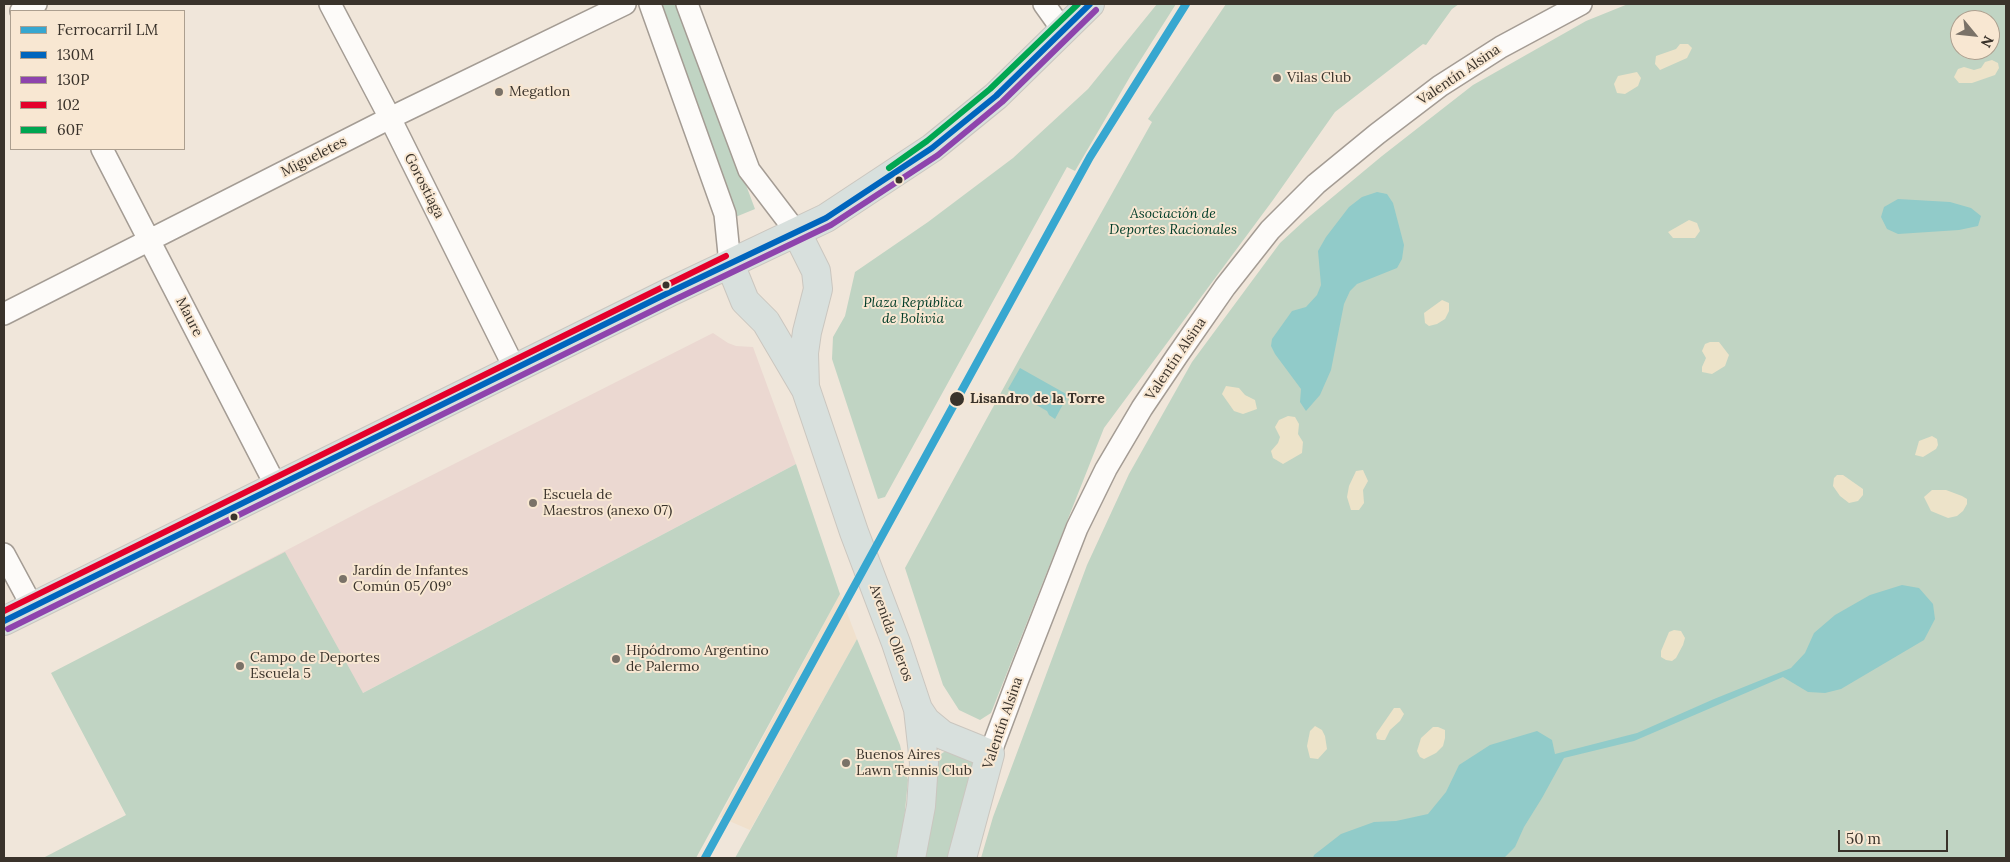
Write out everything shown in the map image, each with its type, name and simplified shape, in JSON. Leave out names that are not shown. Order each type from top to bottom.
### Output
[{"type":"main road","points":[[4,621],[826,218],[932,148],[996,96],[1064,32],[1090,4]]},
{"type":"main road","name":"Avenida Olleros","points":[[797,233],[816,271],[818,289],[806,332],[804,353],[806,390]]},
{"type":"main road","name":"Avenida Olleros","points":[[730,264],[745,301],[766,322],[806,390],[854,532],[918,709],[932,727],[943,735],[990,754]]},
{"type":"main road","points":[[766,322],[792,323],[812,311]]},
{"type":"main road","points":[[911,858],[917,834],[924,763],[918,709]]},
{"type":"main road","points":[[924,763],[930,751],[938,744],[947,741],[957,741]]},
{"type":"main road","name":"Valentín Alsina","points":[[962,858],[990,754]]},
{"type":"street","name":"Gorostiaga","points":[[330,4],[390,118],[515,369]]},
{"type":"street","name":"Migueletes","points":[[4,314],[390,118],[626,4]]},
{"type":"street","name":"Avenida Olleros","points":[[650,4],[725,214],[730,264]]},
{"type":"street","name":"Avenida Olleros","points":[[687,4],[749,170],[797,233]]},
{"type":"street","points":[[1044,4],[1064,32]]},
{"type":"street","name":"Valentín Alsina","points":[[990,754],[1077,528],[1106,468],[1142,408],[1225,287],[1270,230],[1316,184],[1377,134],[1440,86],[1501,47],[1581,4]]},
{"type":"street","name":"Maure","points":[[103,150],[276,486]]},
{"type":"street","points":[[4,554],[32,606]]},
{"type":"shaded area","points":[[713,333],[736,346],[753,347],[796,464],[363,693],[119,638],[369,507]]},
{"type":"shaded area","points":[[840,594],[857,639],[750,830],[720,817]]},
{"type":"green space","points":[[659,4],[678,4],[755,209],[733,218]]},
{"type":"green space","name":"Plaza República de Bolivia","points":[[1157,4],[1176,4],[1131,75],[1075,171],[1067,167],[885,497],[878,499],[832,359],[833,337],[845,316],[855,272],[928,222],[1013,158],[1088,89]]},
{"type":"green space","name":"Asociación de Deportes Racionales","points":[[1226,4],[1459,4],[1452,9],[1426,45],[1423,44],[1335,112],[1273,200],[1104,428],[991,713],[980,720],[959,710],[943,685],[905,568],[1152,122],[1148,119]]},
{"type":"green space","points":[[1628,4],[2006,4],[2006,858],[981,858],[993,817],[1087,565],[1129,474],[1192,362],[1280,243],[1382,156],[1473,85],[1586,21]]},
{"type":"green space","name":"Hipódromo Argentino de Palermo","points":[[796,464],[840,594],[696,858],[43,858],[126,815],[51,673],[285,552],[363,693]]},
{"type":"green space","name":"Buenos Aires Lawn Tennis Club","points":[[857,639],[900,745],[908,780],[904,821],[896,858],[735,858]]},
{"type":"green space","points":[[947,750],[974,760],[948,858],[919,858],[926,834],[938,756]]},
{"type":"sand","points":[[1680,44],[1688,44],[1692,48],[1687,58],[1660,70],[1655,64],[1656,56],[1676,49]]},
{"type":"sand","points":[[1992,60],[1998,63],[1999,68],[1995,75],[1972,83],[1959,83],[1954,77],[1958,69],[1964,67],[1974,70],[1981,68],[1985,62]]},
{"type":"sand","points":[[1637,72],[1641,78],[1638,86],[1625,94],[1617,93],[1614,84],[1618,76]]},
{"type":"sand","points":[[1689,220],[1697,223],[1700,231],[1695,238],[1673,238],[1668,232]]},
{"type":"sand","points":[[1442,300],[1449,303],[1449,311],[1445,319],[1429,326],[1425,323],[1424,313]]},
{"type":"sand","points":[[1719,342],[1729,355],[1725,366],[1712,374],[1702,372],[1706,358],[1702,351],[1705,344]]},
{"type":"sand","points":[[1226,386],[1239,388],[1245,395],[1255,400],[1257,409],[1243,414],[1234,411],[1222,394]]},
{"type":"sand","points":[[1288,416],[1295,417],[1299,424],[1298,434],[1303,442],[1302,453],[1283,464],[1273,458],[1271,451],[1278,443],[1280,437],[1275,427],[1279,420]]},
{"type":"sand","points":[[1932,436],[1937,439],[1938,445],[1936,449],[1923,457],[1915,455],[1919,441]]},
{"type":"sand","points":[[1363,470],[1368,481],[1363,490],[1364,503],[1359,510],[1351,510],[1347,497],[1349,486],[1356,471]]},
{"type":"sand","points":[[1837,475],[1843,475],[1863,489],[1863,495],[1858,501],[1849,503],[1840,496],[1833,486],[1834,478]]},
{"type":"sand","points":[[1932,490],[1946,490],[1962,496],[1967,499],[1967,504],[1957,516],[1948,518],[1931,511],[1924,497]]},
{"type":"sand","points":[[1674,630],[1681,631],[1685,638],[1676,658],[1672,661],[1661,657],[1661,651],[1669,632]]},
{"type":"sand","points":[[1394,708],[1400,708],[1404,714],[1400,721],[1390,730],[1385,740],[1377,739],[1376,734]]},
{"type":"sand","points":[[1315,726],[1322,730],[1327,749],[1318,759],[1310,758],[1307,746],[1310,731]]},
{"type":"sand","points":[[1433,727],[1445,730],[1443,746],[1436,753],[1424,759],[1420,757],[1417,751],[1421,738]]},
{"type":"water","points":[[1377,192],[1387,194],[1393,203],[1404,245],[1402,259],[1397,268],[1357,284],[1350,291],[1344,304],[1331,370],[1320,395],[1306,411],[1300,402],[1301,389],[1275,354],[1271,346],[1272,339],[1292,311],[1306,307],[1317,295],[1321,285],[1318,251],[1326,237],[1349,207],[1362,197]]},
{"type":"water","points":[[1898,199],[1950,202],[1971,208],[1981,216],[1978,226],[1959,230],[1898,234],[1887,229],[1881,217],[1884,207]]},
{"type":"water","points":[[1020,368],[1068,395],[1055,419],[1047,411],[1008,389]]},
{"type":"water","points":[[1902,585],[1919,588],[1933,604],[1935,619],[1924,640],[1841,689],[1825,693],[1808,692],[1783,677],[1634,741],[1564,758],[1524,827],[1515,847],[1504,858],[1313,858],[1314,855],[1341,834],[1374,822],[1396,821],[1428,814],[1446,792],[1459,765],[1490,745],[1537,731],[1552,740],[1555,754],[1637,733],[1791,668],[1805,653],[1814,633],[1835,615],[1870,595]]},
{"type":"rail line","name":"LM","points":[[705,858],[1090,157],[1186,4]]},
{"type":"transit line","name":"60F","points":[[889,168],[927,141],[990,89],[1078,4]]},
{"type":"transit line","name":"130M","points":[[4,621],[670,292],[826,218],[932,148],[996,96],[1090,4]]},
{"type":"transit line","name":"130P","points":[[8,629],[674,300],[831,225],[938,155],[1002,102],[1096,10]]},
{"type":"transit line","name":"102","points":[[4,611],[726,256]]},
{"type":"place","name":"Vilas Club","points":[[1277,78]]},
{"type":"place","name":"Megatlon","points":[[499,92]]},
{"type":"place","name":"Lisandro de la Torre","points":[[957,399]]},
{"type":"place","name":"Escuela de Maestros (anexo 07)","points":[[533,503]]},
{"type":"place","name":"Jardín de Infantes Común 05/09°","points":[[343,579]]},
{"type":"place","name":"Hipódromo Argentino de Palermo","points":[[616,659]]},
{"type":"place","name":"Campo de Deportes Escuela 5","points":[[240,666]]},
{"type":"place","name":"Buenos Aires Lawn Tennis Club","points":[[846,763]]}]
